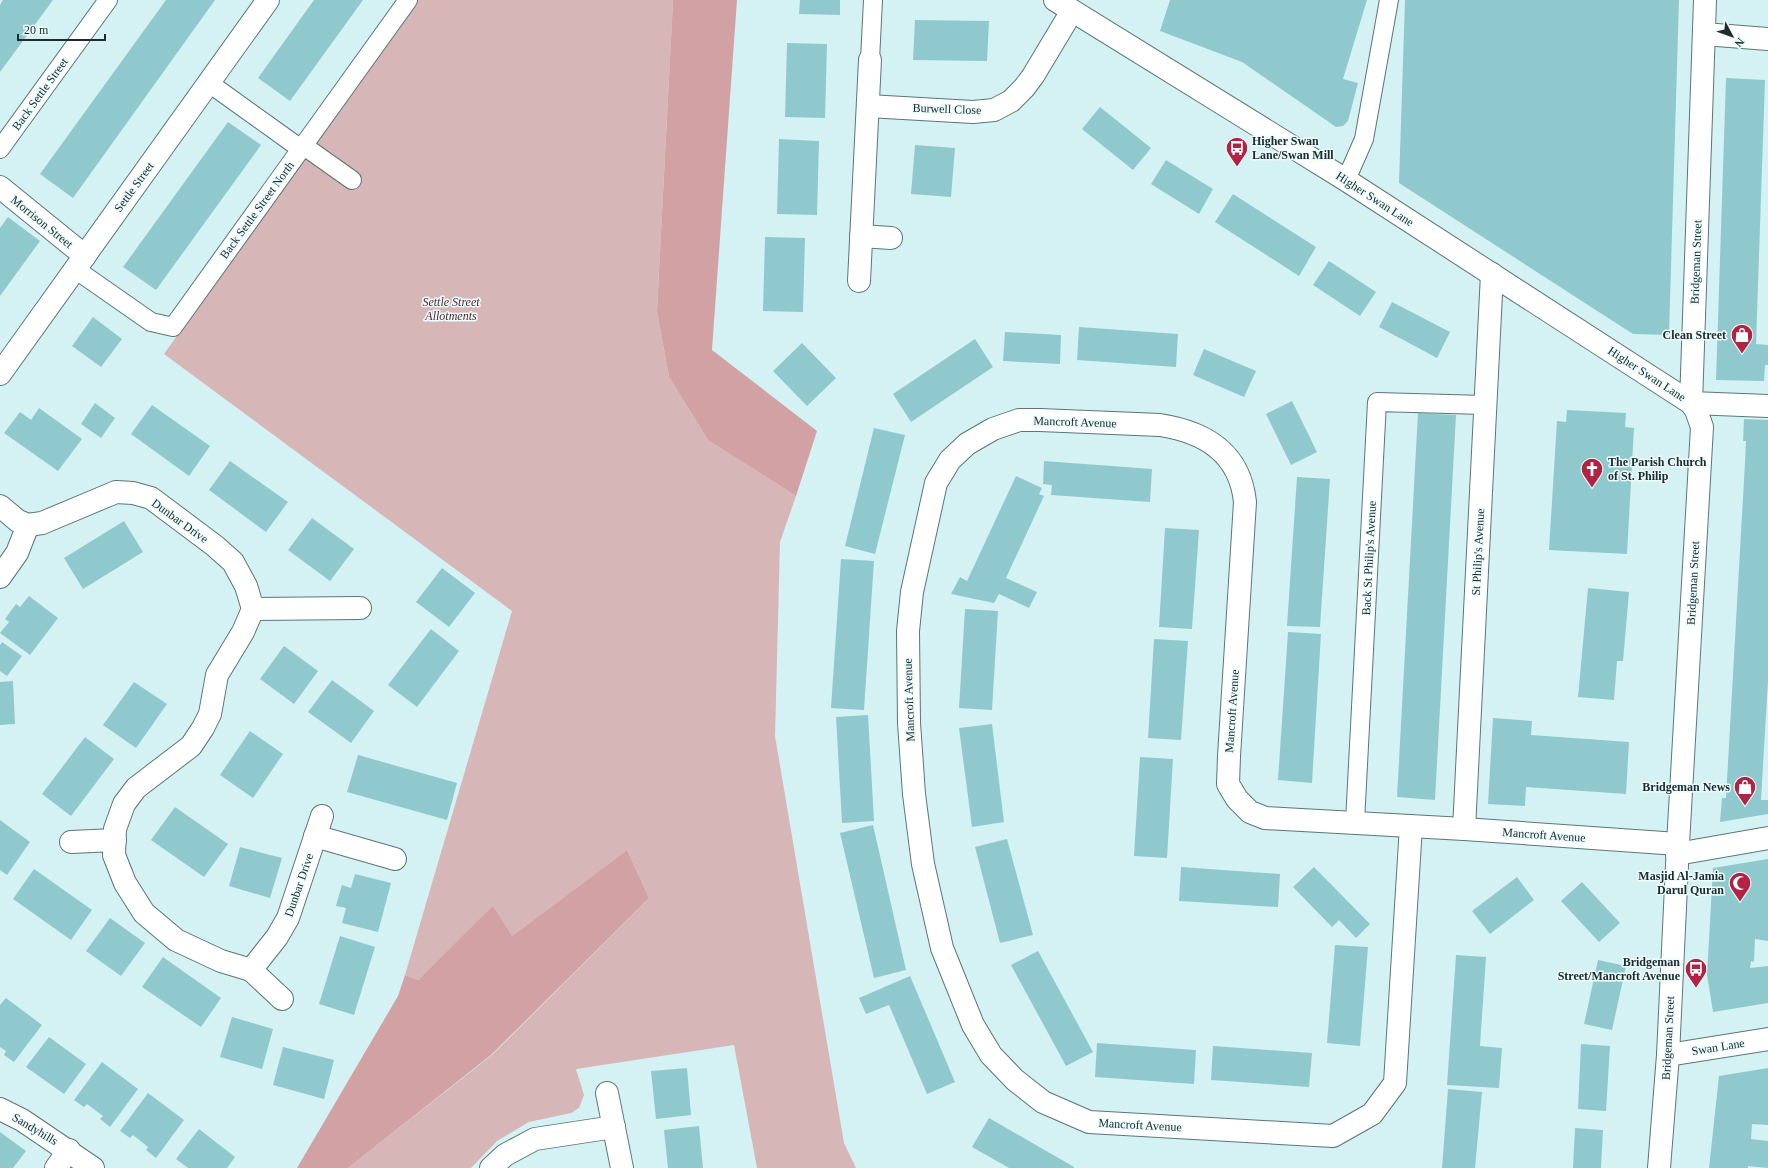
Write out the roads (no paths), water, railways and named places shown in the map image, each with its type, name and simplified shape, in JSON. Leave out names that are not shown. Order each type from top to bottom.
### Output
[{"type":"street","name":"Settle Street","points":[[0,374],[268,0]]},
{"type":"street","name":"Bridgeman Street","points":[[1659,1168],[1668,1055],[1677,849],[1702,427],[1698,414],[1691,403],[1705,0]]},
{"type":"street","name":"Higher Swan Lane","points":[[1068,4],[1346,180],[1691,403]]},
{"type":"street","name":"Burwell Close","points":[[868,106],[972,112],[994,110],[1011,101],[1033,76],[1068,4]]},
{"type":"street","points":[[1704,34],[1768,39]]},
{"type":"street","points":[[860,281],[870,60]]},
{"type":"street","name":"Morrison Street","points":[[0,187],[80,263]]},
{"type":"street","points":[[861,236],[891,238]]},
{"type":"street","name":"St Philip's Avenue","points":[[1464,829],[1492,274]]},
{"type":"street","points":[[1691,403],[1768,406]]},
{"type":"street","name":"Mancroft Avenue","points":[[1411,826],[1396,1083],[1372,1114],[1333,1136],[1090,1122],[1043,1102],[1015,1080],[992,1055],[973,1025],[942,948],[923,864],[914,794],[909,723],[908,630],[912,592],[936,483],[950,460],[967,444],[993,429],[1019,420],[1160,425],[1178,428],[1190,432],[1215,445],[1228,458],[1237,472],[1243,488],[1245,502],[1228,784],[1237,799],[1250,812],[1265,818],[1355,822],[1464,829],[1677,849],[1768,838]]},
{"type":"street","name":"Dunbar Drive","points":[[28,525],[42,524],[116,492],[133,493],[151,498],[215,546],[233,562],[246,586],[253,609]]},
{"type":"street","points":[[0,506],[18,521],[28,525],[17,554],[0,577]]},
{"type":"street","points":[[282,999],[251,970],[221,961],[176,940],[144,913],[125,883],[114,855],[115,829],[124,804],[136,788],[191,746],[203,728],[210,714],[217,675],[243,632],[253,609],[360,608]]},
{"type":"street","name":"Dunbar Drive","points":[[251,970],[277,937],[288,918],[322,816]]},
{"type":"street","points":[[316,836],[396,859]]},
{"type":"street","points":[[70,842],[115,840]]},
{"type":"street","name":"Swan Lane","points":[[1668,1055],[1768,1039]]},
{"type":"street","points":[[607,1093],[622,1168]]},
{"type":"street","name":"Sandyhills","points":[[0,1109],[22,1120],[69,1150],[93,1168]]},
{"type":"street","points":[[491,1168],[505,1155],[535,1139],[614,1127]]},
{"type":"street","name":"Sandyhills","points":[[56,1168],[69,1150]]},
{"type":"lane","name":"Back Settle Street","points":[[0,150],[108,0]]},
{"type":"lane","name":"Back Settle Street North","points":[[80,263],[151,322],[173,327],[408,0]]},
{"type":"lane","points":[[870,60],[873,0]]},
{"type":"lane","points":[[1346,180],[1364,139],[1389,0]]},
{"type":"lane","points":[[209,83],[302,148],[352,180]]},
{"type":"lane","name":"Back St Philip's Avenue","points":[[1355,822],[1377,402],[1485,405]]},
{"type":"place","name":"Higher Swan Lane/Swan Mill","points":[[1237,168]]},
{"type":"place","name":"Clean Street","points":[[1742,354]]},
{"type":"place","name":"The Parish Church of St. Philip","points":[[1592,488]]},
{"type":"place","name":"Bridgeman News","points":[[1745,806]]},
{"type":"place","name":"Masjid Al-Jamia Darul Quran","points":[[1740,902]]},
{"type":"place","name":"Bridgeman Street/Mancroft Avenue","points":[[1696,988]]},
{"type":"park label","name":"Settle Street Allotments","points":[[451,309]]}]
